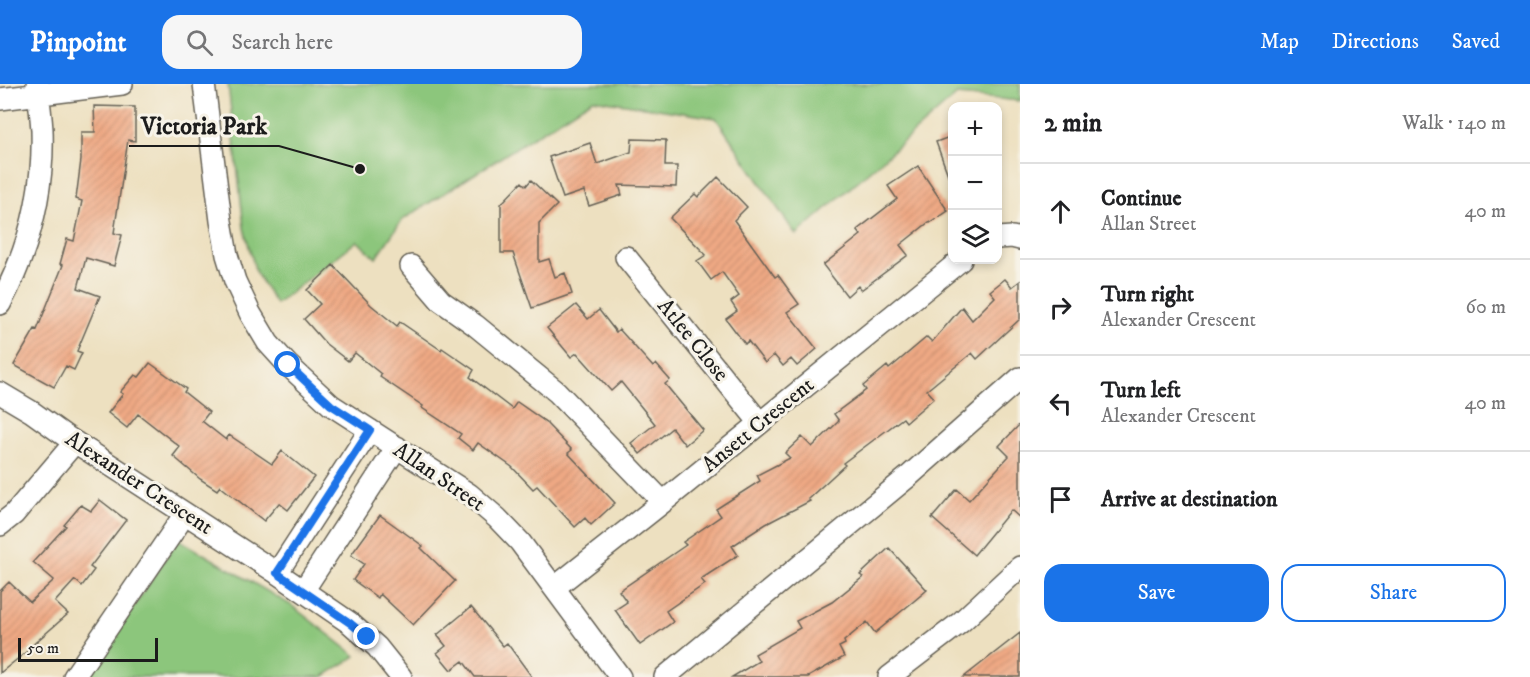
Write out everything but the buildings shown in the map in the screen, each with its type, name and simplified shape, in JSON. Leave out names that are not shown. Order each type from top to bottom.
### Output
[{"type":"street","points":[[0,99],[38,89],[122,84]]},
{"type":"street","name":"Allan Street","points":[[204,84],[220,221],[225,244],[235,281],[268,343],[331,405],[469,494],[490,511],[515,536],[620,677]]},
{"type":"street","points":[[0,304],[10,284],[35,215],[42,151],[38,89]]},
{"type":"street","points":[[1002,238],[1020,239]]},
{"type":"street","name":"Atlee Close","points":[[626,257],[760,423]]},
{"type":"street","name":"Ansett Crescent","points":[[554,588],[956,264]]},
{"type":"street","points":[[411,266],[441,301],[475,325],[557,392],[663,502]]},
{"type":"street","points":[[665,677],[909,476],[1020,378]]},
{"type":"street","name":"Alexander Crescent","points":[[0,393],[32,411],[75,442],[303,591],[367,637],[401,677]]},
{"type":"street","points":[[277,573],[370,430]]},
{"type":"street","points":[[0,525],[14,514],[75,442]]},
{"type":"street","points":[[303,591],[397,447]]},
{"type":"street","points":[[74,677],[185,514]]},
{"type":"street","points":[[888,677],[961,622],[1020,567]]},
{"type":"green space","points":[[228,84],[1020,84],[1020,101],[957,95],[796,235],[716,118],[593,99],[402,220],[376,258],[357,241],[276,304],[256,273],[244,228]]},
{"type":"green space","points":[[178,539],[291,605],[356,656],[323,677],[88,677]]},
{"type":"place","name":"Victoria Park","points":[[360,169]]},
{"type":"route","points":[[288,365],[331,405],[370,430],[277,573],[367,637]]}]
